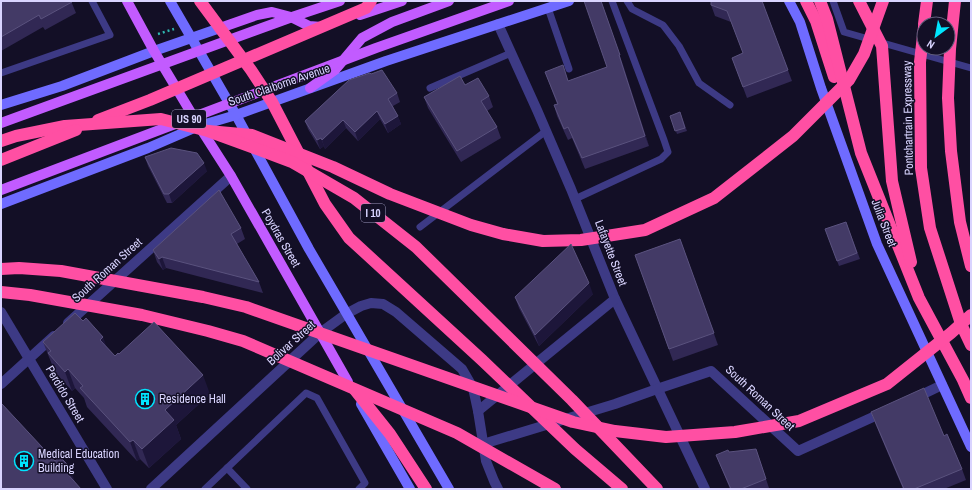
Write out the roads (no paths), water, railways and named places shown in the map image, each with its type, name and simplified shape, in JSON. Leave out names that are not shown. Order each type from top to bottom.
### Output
[{"type":"highway","points":[[200,1],[251,70],[272,102],[325,204],[349,238],[482,360],[575,449],[622,489]]},
{"type":"highway","points":[[1,160],[150,100],[366,8],[371,1]]},
{"type":"highway","points":[[806,1],[816,21],[833,73],[850,111]]},
{"type":"highway","points":[[820,1],[827,18],[861,153],[919,298],[963,380],[971,398]]},
{"type":"highway","points":[[859,1],[882,46],[892,181],[919,298]]},
{"type":"highway","points":[[204,128],[252,135],[333,167],[405,199],[471,225],[503,234],[543,241],[581,240],[645,230],[714,198],[793,136],[849,80],[864,54],[883,1]]},
{"type":"highway","points":[[925,16],[927,1]]},
{"type":"highway","points":[[955,1],[950,49],[948,98],[951,151],[960,222],[971,266]]},
{"type":"highway","name":"Pontchartrain Expressway","points":[[921,56],[921,168],[930,228],[961,324],[971,345]]},
{"type":"highway","name":"I 10","points":[[1,141],[16,136],[64,126],[161,119],[204,128],[292,162],[354,198],[416,247],[566,394],[657,489]]},
{"type":"highway","points":[[1,268],[61,272],[203,296],[238,306],[363,348],[573,422],[615,431],[666,436],[735,432],[799,421],[887,384],[951,333],[971,315]]},
{"type":"highway","points":[[1,292],[30,295],[142,315],[243,341],[457,434],[555,489]]},
{"type":"highway","points":[[348,382],[390,434],[426,489]]},
{"type":"main road","name":"Poydras Street","points":[[126,1],[154,51],[204,128],[348,382]]},
{"type":"main road","points":[[1,123],[340,1]]},
{"type":"main road","points":[[220,28],[257,15],[272,12],[291,17],[308,26],[322,27],[402,1]]},
{"type":"main road","points":[[310,88],[334,70],[362,38],[392,22],[449,1]]},
{"type":"main road","name":"South Claiborne Avenue","points":[[1,190],[376,48],[509,1]]},
{"type":"street","name":"Poydras Street","points":[[170,1],[236,114],[346,314],[449,489]]},
{"type":"street","name":"South Claiborne Avenue","points":[[1,204],[204,128],[236,114],[386,61],[569,1]]},
{"type":"street","name":"Julia Street","points":[[789,1],[800,22],[821,88],[877,244],[971,447]]},
{"type":"street","name":"Lafayette Street","points":[[498,24],[575,199],[615,299],[705,489]]},
{"type":"street","points":[[1,105],[62,86],[220,28]]},
{"type":"street","name":"South Roman Street","points":[[1,384],[230,176]]},
{"type":"street","points":[[498,489],[486,461],[478,411],[615,299]]},
{"type":"street","name":"Bolivar Street","points":[[151,489],[320,333],[346,314],[361,306],[371,303],[383,304],[396,312],[462,369],[473,388],[478,411]]},
{"type":"street","name":"Perdido Street","points":[[1,312],[107,489]]},
{"type":"street","name":"South Roman Street","points":[[483,444],[615,404],[711,371],[798,451],[892,408]]},
{"type":"street","name":"Poydras Street","points":[[348,382],[410,489]]},
{"type":"street","points":[[906,402],[942,385]]},
{"type":"lane","points":[[1,72],[110,35],[92,1]]},
{"type":"lane","points":[[575,199],[661,159],[668,152],[612,1]]},
{"type":"lane","points":[[627,1],[632,9],[664,25],[679,46],[699,83],[730,105]]},
{"type":"lane","points":[[833,1],[844,32],[971,68]]},
{"type":"lane","points":[[548,8],[569,69]]},
{"type":"lane","points":[[430,88],[511,53]]},
{"type":"lane","points":[[420,227],[546,131]]},
{"type":"lane","points":[[205,489],[306,393],[318,398],[366,483],[359,489]]},
{"type":"lane","points":[[227,468],[247,489]]},
{"type":"place","name":"Residence Hall","points":[[145,399]]},
{"type":"place","name":"Medical Education Building","points":[[24,461]]}]
